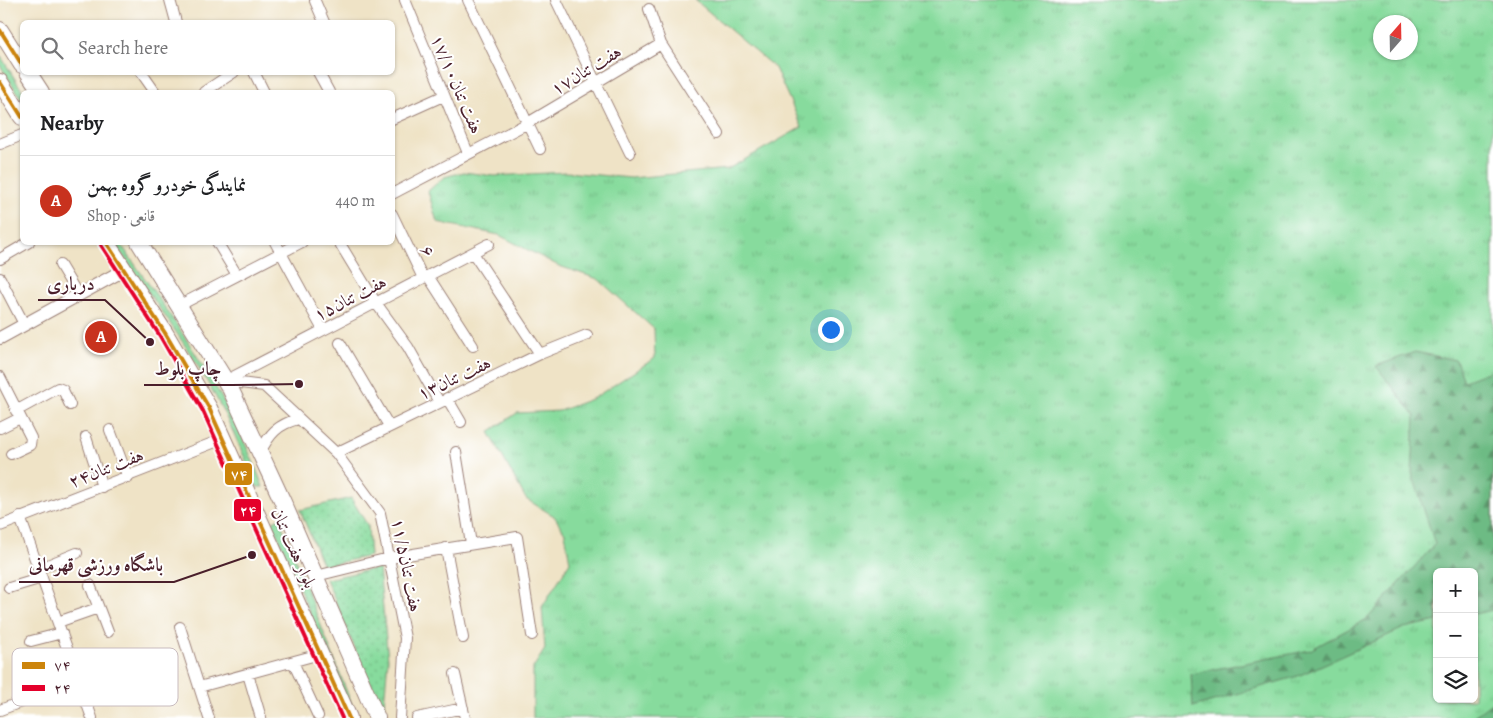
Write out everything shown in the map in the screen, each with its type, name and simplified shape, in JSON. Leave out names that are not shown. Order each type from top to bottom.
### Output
[{"type":"main road","points":[[0,30],[20,62]]},
{"type":"main road","points":[[30,75],[40,90]]},
{"type":"main road","points":[[0,82],[20,114]]},
{"type":"main road","name":"بلوار هفت تنان","points":[[108,245],[196,385],[223,439],[349,718]]},
{"type":"main road","name":"بلوار هفت تنان","points":[[140,245],[226,381],[282,500],[377,718]]},
{"type":"main road","points":[[256,512],[282,500]]},
{"type":"street","points":[[170,0],[175,20]]},
{"type":"street","name":"۱۷/۱۰هفت تنان","points":[[404,0],[468,153]]},
{"type":"street","points":[[468,0],[540,150]]},
{"type":"street","points":[[556,0],[630,153]]},
{"type":"street","points":[[315,1],[321,20]]},
{"type":"street","points":[[649,9],[661,44],[719,134]]},
{"type":"street","name":"۱۷هفت تنان","points":[[395,192],[468,153],[528,124],[661,44]]},
{"type":"street","points":[[144,75],[154,90]]},
{"type":"street","points":[[207,90],[230,75]]},
{"type":"street","points":[[256,75],[263,90]]},
{"type":"street","points":[[320,75],[327,90]]},
{"type":"street","points":[[395,118],[444,96]]},
{"type":"street","points":[[0,144],[20,136]]},
{"type":"street","name":"۶","points":[[395,220],[425,277],[473,346]]},
{"type":"street","name":"هفت تنان۱۵","points":[[226,381],[489,244]]},
{"type":"street","points":[[0,259],[24,245]]},
{"type":"street","points":[[219,245],[237,275]]},
{"type":"street","points":[[276,245],[323,330]]},
{"type":"street","points":[[180,306],[297,245]]},
{"type":"street","points":[[342,245],[352,266],[376,303],[443,400],[461,422]]},
{"type":"street","points":[[473,252],[540,354]]},
{"type":"street","points":[[60,265],[78,295]]},
{"type":"street","points":[[0,338],[124,270]]},
{"type":"street","points":[[0,278],[24,324]]},
{"type":"street","name":"۱۳هفت تنان","points":[[336,453],[540,354],[587,335]]},
{"type":"street","points":[[340,343],[389,426]]},
{"type":"street","points":[[0,377],[31,442],[30,445],[11,454]]},
{"type":"street","points":[[226,381],[264,386],[299,419]]},
{"type":"street","points":[[0,428],[58,388],[63,390],[70,405]]},
{"type":"street","points":[[260,454],[266,440],[276,428],[286,422],[299,419]]},
{"type":"street","name":"۱۱/۵هفت تنان","points":[[299,419],[336,453],[380,512],[406,638],[400,718]]},
{"type":"street","points":[[110,430],[128,478]]},
{"type":"street","points":[[86,437],[102,487]]},
{"type":"street","name":"هفت تنان۲۴","points":[[0,526],[128,478],[223,439]]},
{"type":"street","points":[[456,452],[471,544]]},
{"type":"street","points":[[20,517],[67,648]]},
{"type":"street","points":[[316,576],[389,558],[517,537],[532,635]]},
{"type":"street","points":[[446,548],[463,638]]},
{"type":"street","points":[[9,588],[77,553]]},
{"type":"street","points":[[90,585],[108,632]]},
{"type":"street","points":[[58,622],[98,608]]},
{"type":"street","points":[[180,627],[209,718]]},
{"type":"street","points":[[31,641],[62,633]]},
{"type":"street","points":[[199,687],[320,654]]},
{"type":"street","points":[[293,662],[318,716]]},
{"type":"street","points":[[248,674],[261,718]]},
{"type":"street","points":[[417,718],[464,713],[455,674]]},
{"type":"street","points":[[0,710],[13,706]]},
{"type":"street","points":[[88,706],[92,718]]},
{"type":"green space","points":[[695,0],[1493,0],[1493,718],[533,718],[533,668],[545,649],[542,607],[570,562],[565,533],[554,516],[526,499],[489,432],[517,413],[559,411],[594,398],[655,358],[654,329],[598,279],[559,266],[499,235],[437,222],[428,191],[444,177],[464,172],[494,176],[566,172],[631,178],[728,169],[802,127],[775,68]]},
{"type":"green space","points":[[0,55],[22,90],[20,90],[20,97],[0,65]]},
{"type":"green space","points":[[115,245],[121,245],[200,361],[218,391],[250,454],[263,487],[257,487],[215,395],[174,329]]},
{"type":"green space","points":[[1415,352],[1456,360],[1464,381],[1493,370],[1493,610],[1478,613],[1478,568],[1433,568],[1433,622],[1404,628],[1298,676],[1193,707],[1191,674],[1310,650],[1367,619],[1435,544],[1412,473],[1415,416],[1376,366]]},
{"type":"green space","points":[[351,498],[368,526],[370,556],[323,566],[300,510]]},
{"type":"green space","points":[[279,518],[357,718],[353,718],[272,522]]},
{"type":"green space","points":[[379,568],[388,659],[383,716],[326,579]]},
{"type":"green space","points":[[1493,702],[1493,718],[1471,718]]},
{"type":"transit line","name":"۷۴","points":[[0,30],[20,62]]},
{"type":"transit line","name":"۷۴","points":[[0,82],[20,114]]},
{"type":"transit line","name":"۲۴","points":[[101,245],[160,336],[203,411],[342,718]]},
{"type":"transit line","name":"۷۴","points":[[108,245],[165,333],[209,408],[349,718]]},
{"type":"place","name":"نمایندگی خودرو گروه بهمن","points":[[101,337]]},
{"type":"place","name":"درباری","points":[[150,342]]},
{"type":"place","name":"چاپ بلوط","points":[[299,384]]},
{"type":"place","name":"باشگاه ورزشی قهرمانی","points":[[252,555]]}]
